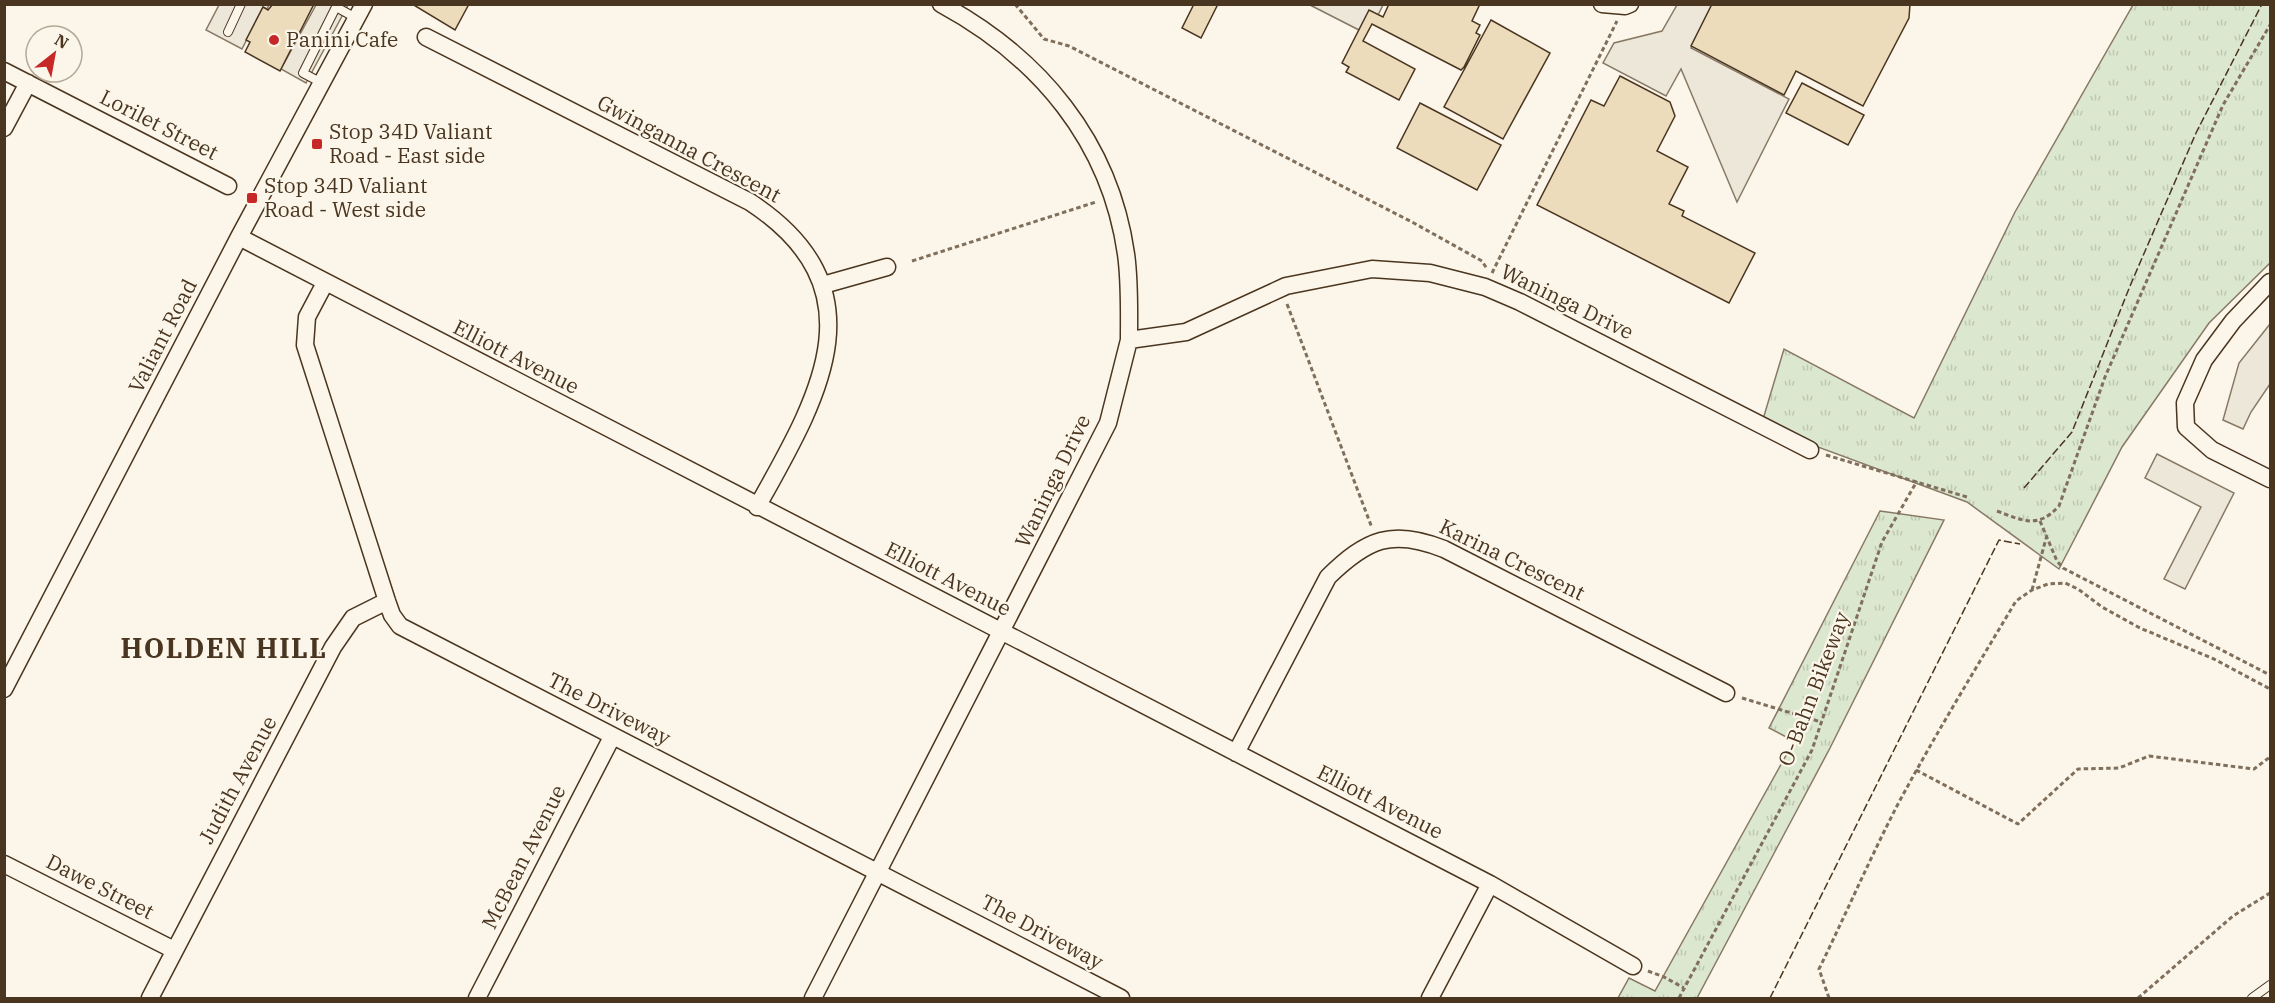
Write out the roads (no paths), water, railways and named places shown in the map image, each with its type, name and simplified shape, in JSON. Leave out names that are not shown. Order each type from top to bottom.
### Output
[{"type":"street","points":[[941,4],[973,22],[1027,64],[1066,108],[1083,134],[1108,187],[1120,222],[1129,287],[1129,340]]},
{"type":"street","points":[[1602,4],[1628,5]]},
{"type":"street","name":"Valiant Road","points":[[4,689],[239,237],[360,11]]},
{"type":"street","name":"Gwinganna Crescent","points":[[426,37],[750,202],[769,214],[796,240],[823,285],[829,320],[828,343],[813,401],[757,507]]},
{"type":"street","name":"Lorilet Street","points":[[4,71],[24,81]]},
{"type":"street","points":[[4,128],[27,84]]},
{"type":"street","name":"Lorilet Street","points":[[30,84],[228,186]]},
{"type":"street","name":"Elliott Avenue","points":[[239,237],[757,507],[1490,884],[1633,966]]},
{"type":"street","points":[[823,285],[887,267]]},
{"type":"street","name":"Waninga Drive","points":[[813,999],[1108,423],[1129,340],[1186,332],[1281,288],[1327,277],[1372,269],[1430,273],[1485,287],[1520,302],[1810,450]]},
{"type":"street","points":[[2271,282],[2233,321],[2204,360],[2185,403],[2186,427],[2212,450],[2271,479]]},
{"type":"street","name":"The Driveway","points":[[325,283],[307,317],[305,345],[387,601],[392,615],[400,626],[1121,999]]},
{"type":"street","name":"Karina Crescent","points":[[1236,753],[1328,577],[1363,547],[1404,537],[1423,540],[1444,549],[1726,693]]},
{"type":"street","name":"Judith Avenue","points":[[150,999],[342,631],[353,618],[387,601]]},
{"type":"street","name":"McBean Avenue","points":[[477,999],[612,736]]},
{"type":"street","name":"Dawe Street","points":[[4,864],[174,950]]},
{"type":"street","points":[[1430,999],[1490,884]]},
{"type":"lane","points":[[228,32],[241,4]]},
{"type":"lane","points":[[322,83],[303,73],[336,7],[360,11]]},
{"type":"lane","points":[[2252,999],[2271,985]]},
{"type":"place","name":"Panini Cafe","points":[[274,40]]},
{"type":"place","name":"Stop 34D Valiant Road - East side","points":[[317,144]]},
{"type":"place","name":"Stop 34D Valiant Road - West side","points":[[252,198]]},
{"type":"district","name":"HOLDEN HILL","points":[[224,649]]}]
